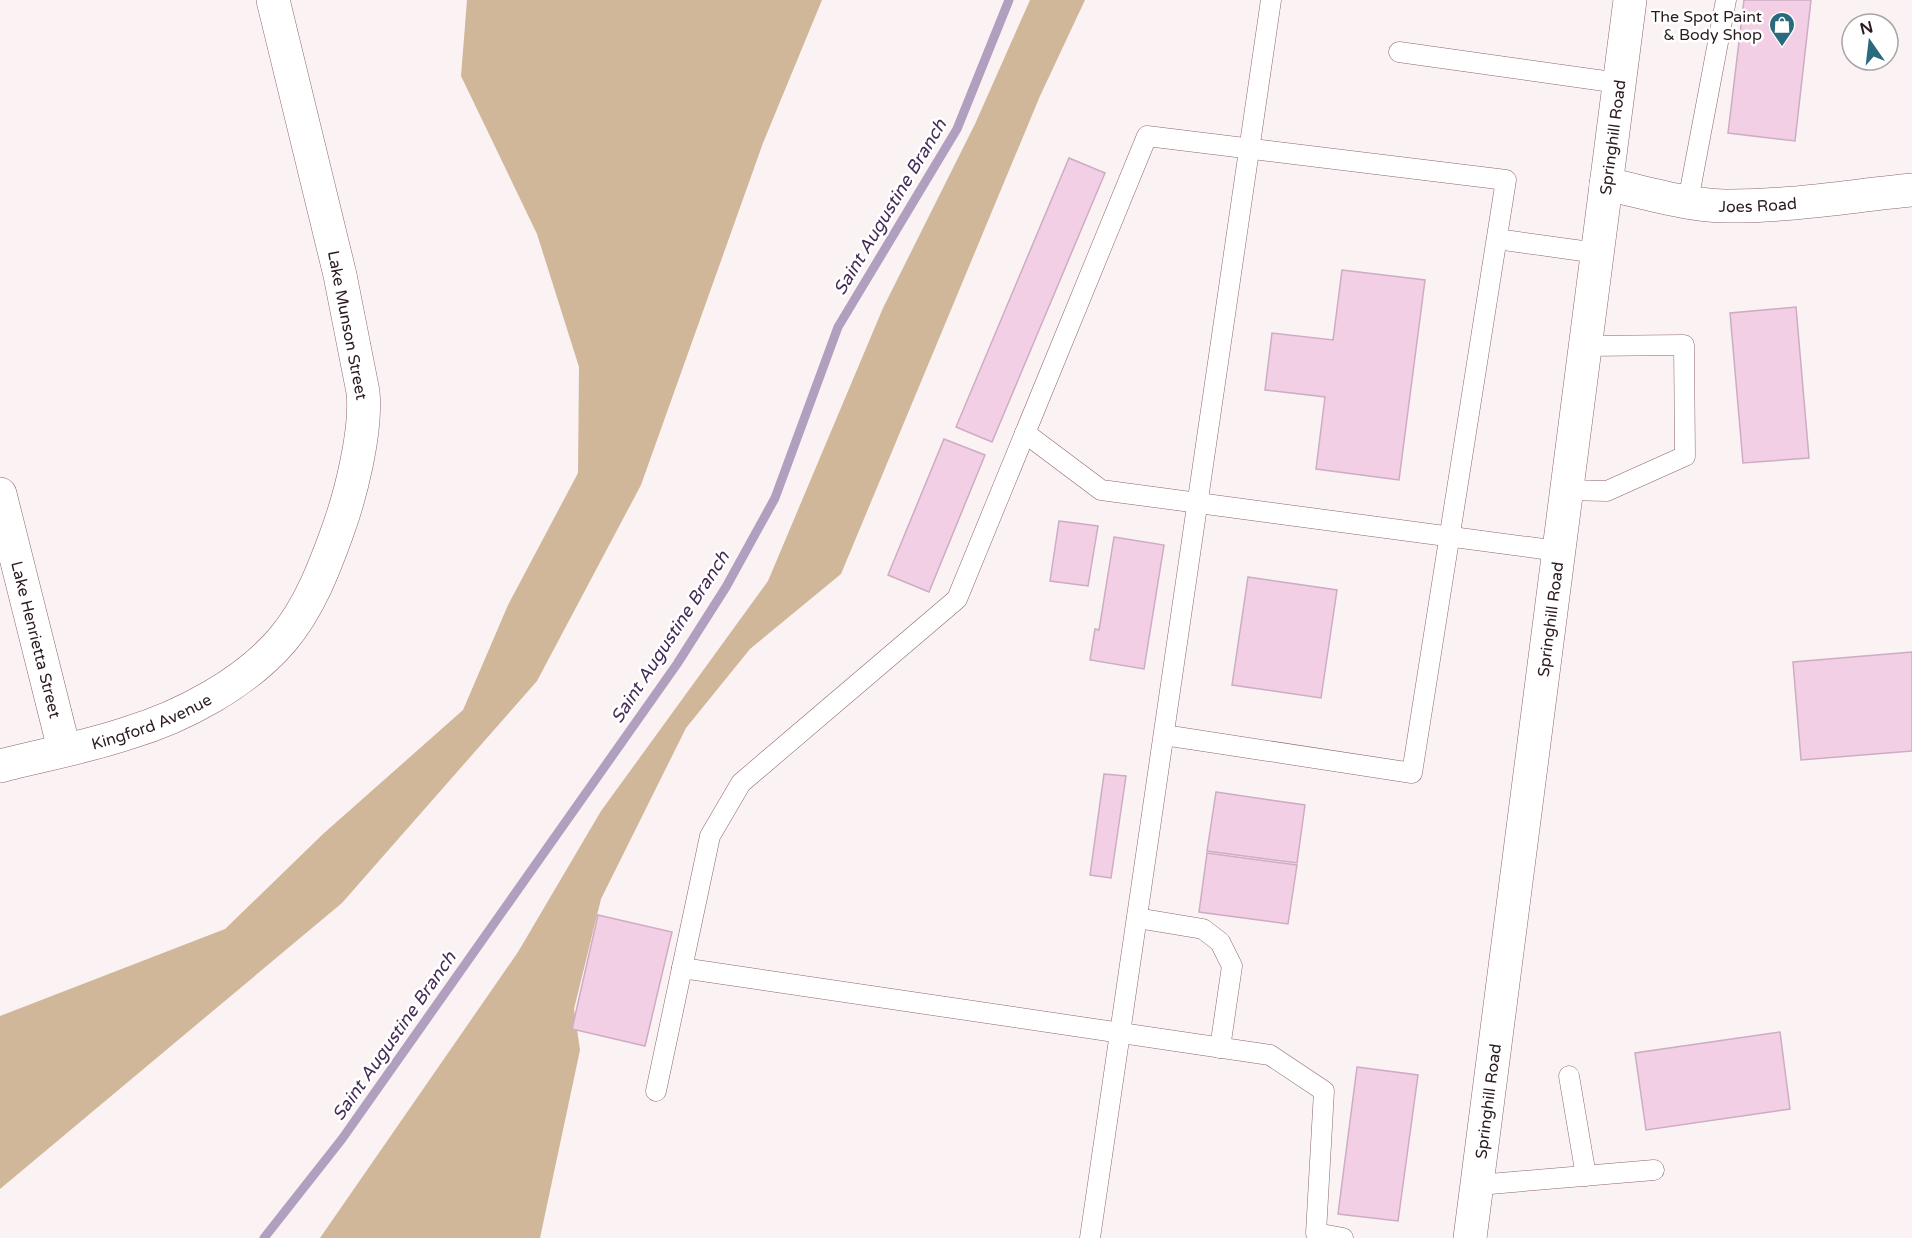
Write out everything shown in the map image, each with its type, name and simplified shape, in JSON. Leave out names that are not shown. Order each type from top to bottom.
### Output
[{"type":"street","name":"Lake Munson Street","points":[[273,0],[340,275],[364,407],[360,444],[344,516],[322,574],[297,620],[282,640]]},
{"type":"street","name":"Springhill Road","points":[[1470,1238],[1630,0]]},
{"type":"street","name":"Joes Road","points":[[1606,184],[1722,206],[1770,204],[1912,190]]},
{"type":"street","name":"Lake Henrietta Street","points":[[0,494],[64,749]]},
{"type":"street","name":"Kingford Avenue","points":[[0,766],[129,733],[177,714],[218,693],[261,662],[282,640]]},
{"type":"lane","points":[[1090,1238],[1271,0]]},
{"type":"lane","points":[[1688,201],[1726,0]]},
{"type":"lane","points":[[1399,52],[1619,83]]},
{"type":"lane","points":[[656,1091],[710,836],[741,783],[957,599],[1147,136],[1506,180],[1412,773],[1164,735]]},
{"type":"lane","points":[[1497,239],[1597,253]]},
{"type":"lane","points":[[1566,490],[1607,491],[1685,456],[1684,345],[1585,346]]},
{"type":"lane","points":[[1025,433],[1101,490],[1558,551]]},
{"type":"lane","points":[[1137,918],[1203,929],[1220,942],[1232,966],[1220,1048]]},
{"type":"lane","points":[[682,968],[1270,1055],[1324,1091],[1316,1233],[1343,1238]]},
{"type":"lane","points":[[1569,1076],[1586,1176]]},
{"type":"lane","points":[[1478,1185],[1654,1170]]},
{"type":"shaded area","points":[[467,0],[822,0],[763,143],[641,485],[537,681],[342,903],[0,1189],[0,1016],[225,929],[323,834],[463,710],[508,605],[578,473],[579,367],[537,234],[461,76]]},
{"type":"shaded area","points":[[1030,0],[1085,0],[1040,96],[841,574],[750,649],[686,728],[601,899],[574,1009],[580,1050],[540,1238],[320,1238],[518,952],[601,811],[768,581],[883,308],[975,124]]},
{"type":"building","points":[[1744,0],[1811,0],[1795,141],[1728,133]]},
{"type":"building","points":[[1069,158],[1105,173],[992,442],[956,427]]},
{"type":"building","points":[[1342,270],[1425,280],[1399,480],[1316,469],[1325,397],[1265,390],[1272,333],[1333,340]]},
{"type":"building","points":[[1796,307],[1809,458],[1743,463],[1730,313]]},
{"type":"building","points":[[944,439],[985,455],[929,592],[888,575]]},
{"type":"building","points":[[1059,521],[1098,526],[1088,586],[1050,581]]},
{"type":"building","points":[[1114,537],[1164,545],[1144,669],[1090,660],[1095,629],[1099,630]]},
{"type":"building","points":[[1248,577],[1337,590],[1321,698],[1232,685]]},
{"type":"building","points":[[1912,652],[1912,751],[1801,760],[1793,662]]},
{"type":"building","points":[[1104,774],[1126,776],[1111,878],[1090,875]]},
{"type":"building","points":[[1216,792],[1305,805],[1297,863],[1207,851]]},
{"type":"building","points":[[1207,853],[1297,865],[1288,924],[1199,912]]},
{"type":"building","points":[[598,915],[672,932],[645,1046],[572,1029]]},
{"type":"building","points":[[1780,1032],[1790,1109],[1646,1130],[1635,1053]]},
{"type":"building","points":[[1357,1067],[1418,1075],[1398,1221],[1338,1214]]},
{"type":"waterway","name":"Saint Augustine Branch","points":[[264,1238],[342,1139],[677,664],[726,587],[775,498],[838,327],[957,129],[1009,0]]},
{"type":"place","name":"The Spot Paint & Body Shop","points":[[1782,48]]}]
